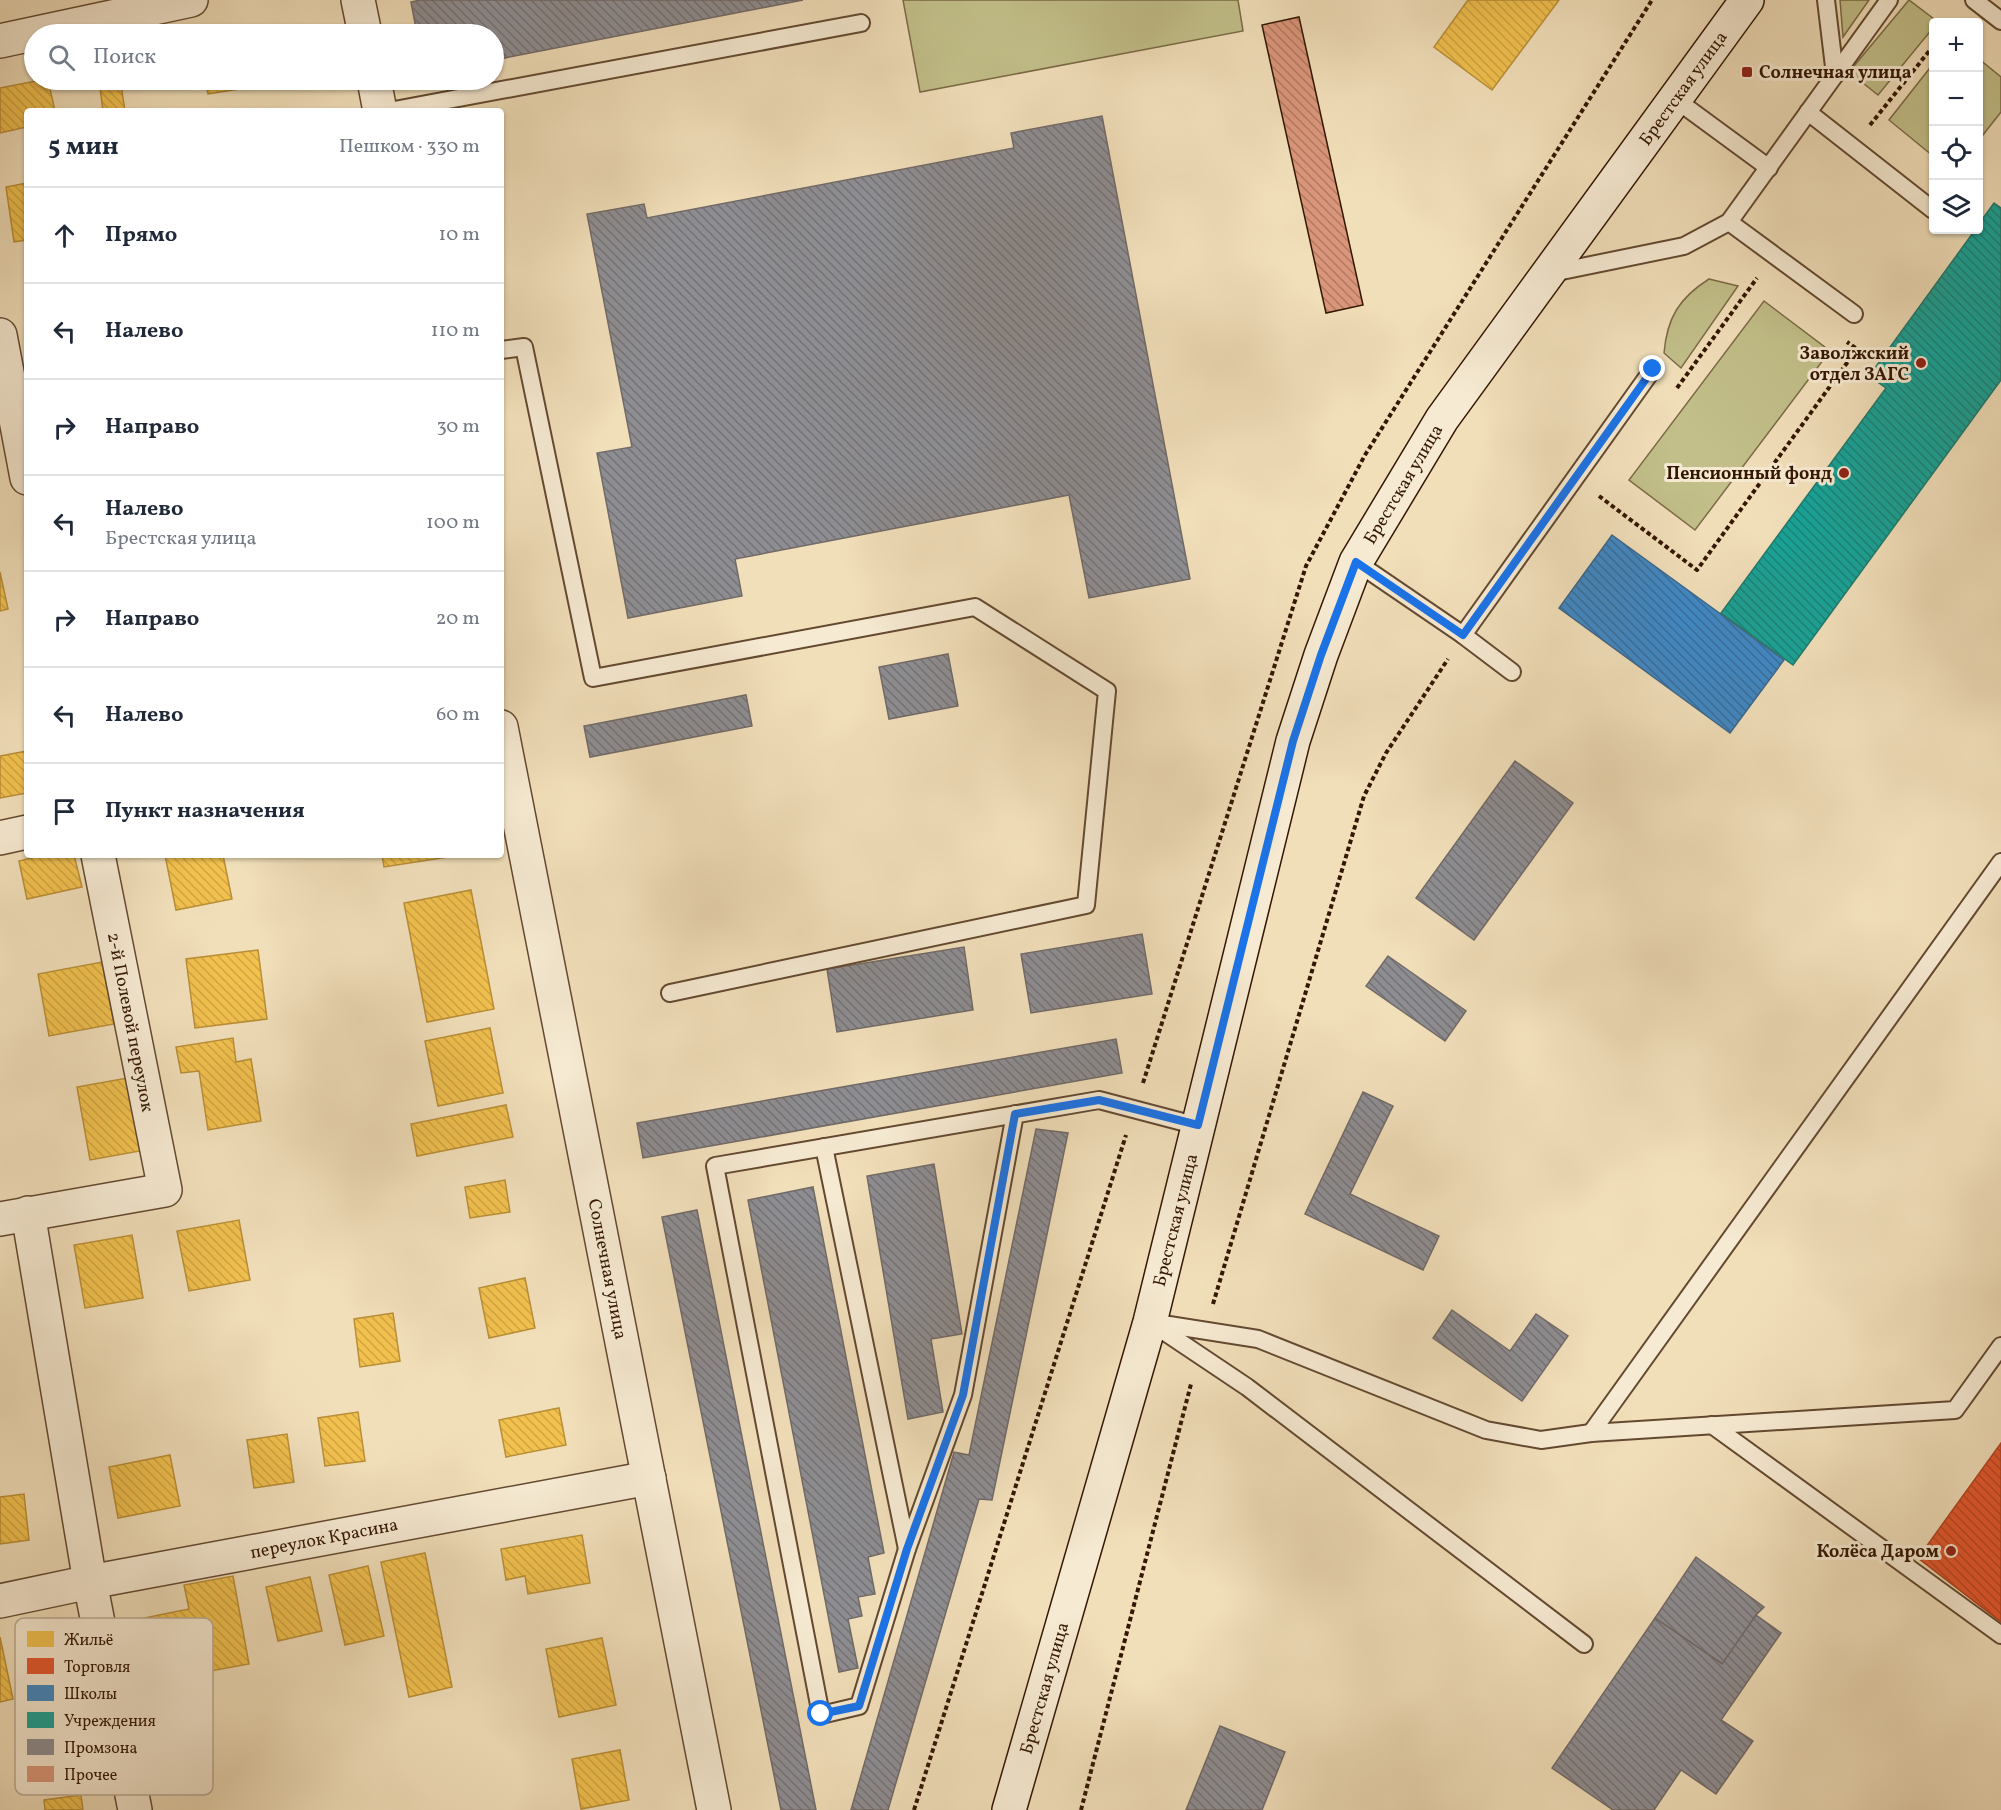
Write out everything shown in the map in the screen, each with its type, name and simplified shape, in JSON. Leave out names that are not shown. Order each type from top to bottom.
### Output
[{"type":"street","points":[[80,24],[192,0]]},
{"type":"street","points":[[358,0],[363,24]]},
{"type":"street","name":"Брестская улица","points":[[1009,1810],[1150,1322],[1293,741],[1321,655],[1356,562],[1442,419],[1748,0]]},
{"type":"street","points":[[0,41],[24,36]]},
{"type":"street","points":[[376,90],[379,108]]},
{"type":"street","points":[[0,334],[24,462]]},
{"type":"street","name":"Солнечная улица","points":[[504,746],[714,1810]]},
{"type":"street","points":[[0,838],[24,833]]},
{"type":"street","name":"2-й Полевой переулок","points":[[14,1216],[165,1190],[99,858]]},
{"type":"street","points":[[14,1216],[97,1618]]},
{"type":"street","name":"переулок Красина","points":[[0,1601],[90,1582],[649,1478]]},
{"type":"street","points":[[132,1795],[135,1810]]},
{"type":"lane","points":[[1826,0],[1835,75]]},
{"type":"lane","points":[[1548,274],[1684,246],[1729,222],[1889,0]]},
{"type":"lane","points":[[1974,0],[2001,21]]},
{"type":"lane","points":[[504,90],[861,23]]},
{"type":"lane","points":[[405,108],[502,90]]},
{"type":"lane","points":[[1675,99],[1768,168]]},
{"type":"lane","points":[[1808,112],[1929,207]]},
{"type":"lane","points":[[1729,222],[1854,314]]},
{"type":"lane","points":[[504,350],[524,347],[593,678],[975,606],[1107,691],[1086,905],[670,993]]},
{"type":"lane","points":[[1463,635],[1653,369]]},
{"type":"lane","points":[[1356,562],[1463,635],[1512,672]]},
{"type":"lane","points":[[1591,1433],[2001,862]]},
{"type":"lane","points":[[1015,1114],[963,1395],[907,1549],[859,1706],[821,1714],[715,1166],[1015,1114],[1099,1100],[1198,1125]]},
{"type":"lane","points":[[824,1147],[907,1549]]},
{"type":"lane","points":[[1150,1322],[1258,1339],[1486,1430],[1541,1440],[1591,1433],[1956,1410],[2001,1346]]},
{"type":"lane","points":[[1150,1322],[1247,1387],[1584,1644]]},
{"type":"lane","points":[[1712,1425],[2001,1635]]},
{"type":"path","points":[[1853,147],[1929,51]]},
{"type":"path","points":[[1674,392],[1773,255]]},
{"type":"path","points":[[1758,277],[1767,283]]},
{"type":"path","points":[[1605,488],[1598,498],[1697,570],[1857,349],[1839,336]]},
{"type":"path","points":[[1205,1331],[1364,796],[1386,753],[1463,635]]},
{"type":"path","points":[[1082,1810],[1198,1353]]},
{"type":"shaded area","points":[[903,0],[1238,0],[1243,31],[920,92]]},
{"type":"shaded area","points":[[1840,0],[1869,0],[1843,37]]},
{"type":"shaded area","points":[[1909,0],[1933,18],[1929,18],[1929,33],[1878,95],[1849,72]]},
{"type":"shaded area","points":[[1983,62],[2001,77],[2001,112],[1983,135]]},
{"type":"shaded area","points":[[1929,69],[1929,153],[1889,120]]},
{"type":"shaded area","points":[[1709,279],[1738,286],[1681,368],[1664,353],[1668,329],[1682,302]]},
{"type":"shaded area","points":[[1764,301],[1830,351],[1695,530],[1629,480]]},
{"type":"building: Жильё","points":[[1468,0],[1559,0],[1492,90],[1434,47]]},
{"type":"building: Жильё","points":[[24,83],[24,90],[50,90],[54,108],[24,108],[24,128],[0,133],[0,88]]},
{"type":"building: Жильё","points":[[100,90],[122,90],[125,108],[103,108]]},
{"type":"building: Жильё","points":[[207,90],[233,90],[208,94]]},
{"type":"building: Жильё","points":[[24,184],[24,240],[14,242],[6,187]]},
{"type":"building: Жильё","points":[[0,572],[8,609],[0,611]]},
{"type":"building: Жильё","points":[[24,752],[24,794],[0,798],[0,756]]},
{"type":"building: Жильё","points":[[32,858],[75,858],[82,887],[27,899],[19,861]]},
{"type":"building: Жильё","points":[[166,858],[224,858],[232,899],[176,910]]},
{"type":"building: Жильё","points":[[382,858],[442,858],[384,867]]},
{"type":"building: Жильё","points":[[471,890],[494,1009],[427,1022],[404,903]]},
{"type":"building: Жильё","points":[[258,950],[267,1019],[195,1028],[186,959]]},
{"type":"building: Жильё","points":[[102,962],[114,1024],[49,1036],[38,974]]},
{"type":"building: Жильё","points":[[490,1028],[503,1093],[438,1106],[425,1041]]},
{"type":"building: Жильё","points":[[233,1038],[236,1062],[251,1059],[261,1121],[208,1130],[199,1071],[181,1073],[176,1047]]},
{"type":"building: Жильё","points":[[127,1078],[140,1151],[90,1160],[77,1087]]},
{"type":"building: Жильё","points":[[506,1105],[513,1137],[417,1156],[411,1124]]},
{"type":"building: Жильё","points":[[505,1180],[510,1212],[470,1218],[465,1187]]},
{"type":"building: Жильё","points":[[239,1220],[250,1280],[189,1291],[177,1231]]},
{"type":"building: Жильё","points":[[132,1235],[143,1298],[85,1308],[74,1245]]},
{"type":"building: Жильё","points":[[525,1278],[535,1328],[489,1338],[479,1288]]},
{"type":"building: Жильё","points":[[393,1313],[400,1361],[360,1367],[354,1319]]},
{"type":"building: Жильё","points":[[559,1408],[566,1445],[506,1457],[499,1420]]},
{"type":"building: Жильё","points":[[358,1412],[365,1461],[325,1466],[318,1418]]},
{"type":"building: Жильё","points":[[287,1434],[294,1482],[254,1488],[247,1440]]},
{"type":"building: Жильё","points":[[170,1455],[180,1506],[118,1518],[109,1467]]},
{"type":"building: Жильё","points":[[24,1494],[29,1540],[0,1544],[0,1497]]},
{"type":"building: Жильё","points":[[582,1535],[590,1583],[528,1594],[525,1576],[506,1580],[501,1549]]},
{"type":"building: Жильё","points":[[425,1553],[452,1687],[409,1697],[381,1562]]},
{"type":"building: Жильё","points":[[368,1566],[384,1636],[345,1645],[329,1575]]},
{"type":"building: Жильё","points":[[233,1576],[249,1664],[213,1671],[213,1618],[144,1618],[189,1609],[184,1585]]},
{"type":"building: Жильё","points":[[310,1577],[322,1631],[278,1641],[266,1587]]},
{"type":"building: Жильё","points":[[0,1637],[13,1699],[0,1702]]},
{"type":"building: Жильё","points":[[602,1638],[616,1705],[559,1717],[546,1649]]},
{"type":"building: Жильё","points":[[620,1750],[629,1800],[581,1809],[572,1759]]},
{"type":"building: Жильё","points":[[81,1795],[83,1810],[45,1810],[44,1800]]},
{"type":"building: Торговля","points":[[2001,1443],[2001,1622],[1918,1558]]},
{"type":"building: Школы","points":[[1612,535],[1784,660],[1730,733],[1559,608]]},
{"type":"building: Учреждения","points":[[1994,203],[2001,208],[2001,380],[1793,665],[1721,613],[1886,388],[1869,376],[1972,234],[1983,234],[1983,218]]},
{"type":"building: Промзона","points":[[420,0],[803,0],[504,58],[504,24],[415,24],[411,2]]},
{"type":"building: Промзона","points":[[1102,116],[1190,579],[1089,598],[1069,495],[735,559],[742,596],[628,618],[597,453],[632,447],[587,214],[644,204],[647,218],[1014,148],[1011,133]]},
{"type":"building: Промзона","points":[[948,654],[958,706],[889,719],[879,667]]},
{"type":"building: Промзона","points":[[746,695],[752,726],[590,757],[584,726]]},
{"type":"building: Промзона","points":[[1515,761],[1573,803],[1474,940],[1416,898]]},
{"type":"building: Промзона","points":[[1142,934],[1152,994],[1031,1013],[1021,954]]},
{"type":"building: Промзона","points":[[964,947],[973,1010],[837,1032],[827,969]]},
{"type":"building: Промзона","points":[[1388,956],[1466,1011],[1445,1041],[1366,986]]},
{"type":"building: Промзона","points":[[1116,1039],[1122,1073],[643,1158],[637,1123]]},
{"type":"building: Промзона","points":[[1363,1092],[1393,1106],[1350,1194],[1439,1236],[1423,1270],[1305,1214]]},
{"type":"building: Промзона","points":[[1036,1129],[1068,1133],[992,1500],[979,1499],[888,1810],[851,1810],[954,1452],[969,1455]]},
{"type":"building: Промзона","points":[[934,1164],[962,1334],[931,1339],[943,1412],[908,1419],[867,1176]]},
{"type":"building: Промзона","points":[[813,1187],[884,1553],[868,1557],[875,1594],[858,1597],[862,1616],[848,1619],[858,1668],[839,1672],[748,1200]]},
{"type":"building: Промзона","points":[[697,1210],[816,1810],[781,1810],[662,1217]]},
{"type":"building: Промзона","points":[[1452,1310],[1510,1351],[1536,1314],[1568,1336],[1522,1401],[1433,1338]]},
{"type":"building: Промзона","points":[[1696,1557],[1764,1607],[1756,1615],[1723,1664],[1655,1618]]},
{"type":"building: Промзона","points":[[1756,1615],[1781,1633],[1721,1720],[1753,1741],[1716,1794],[1681,1770],[1654,1810],[1613,1810],[1552,1768],[1655,1618],[1722,1664]]},
{"type":"building: Промзона","points":[[1220,1726],[1285,1752],[1262,1810],[1186,1810]]},
{"type":"building: Прочее","points":[[1299,17],[1363,305],[1326,313],[1262,25]]},
{"type":"place","name":"Солнечная улица","points":[[1747,72]]},
{"type":"place","name":"Заволжский отдел ЗАГС","points":[[1921,363]]},
{"type":"place","name":"Пенсионный фонд","points":[[1844,473]]},
{"type":"place","name":"Колёса Даром","points":[[1951,1551]]},
{"type":"route","points":[[821,1714],[859,1706],[907,1549],[963,1395],[1015,1114],[1099,1100],[1198,1125],[1293,741],[1321,655],[1356,562],[1463,635],[1653,369]]}]
